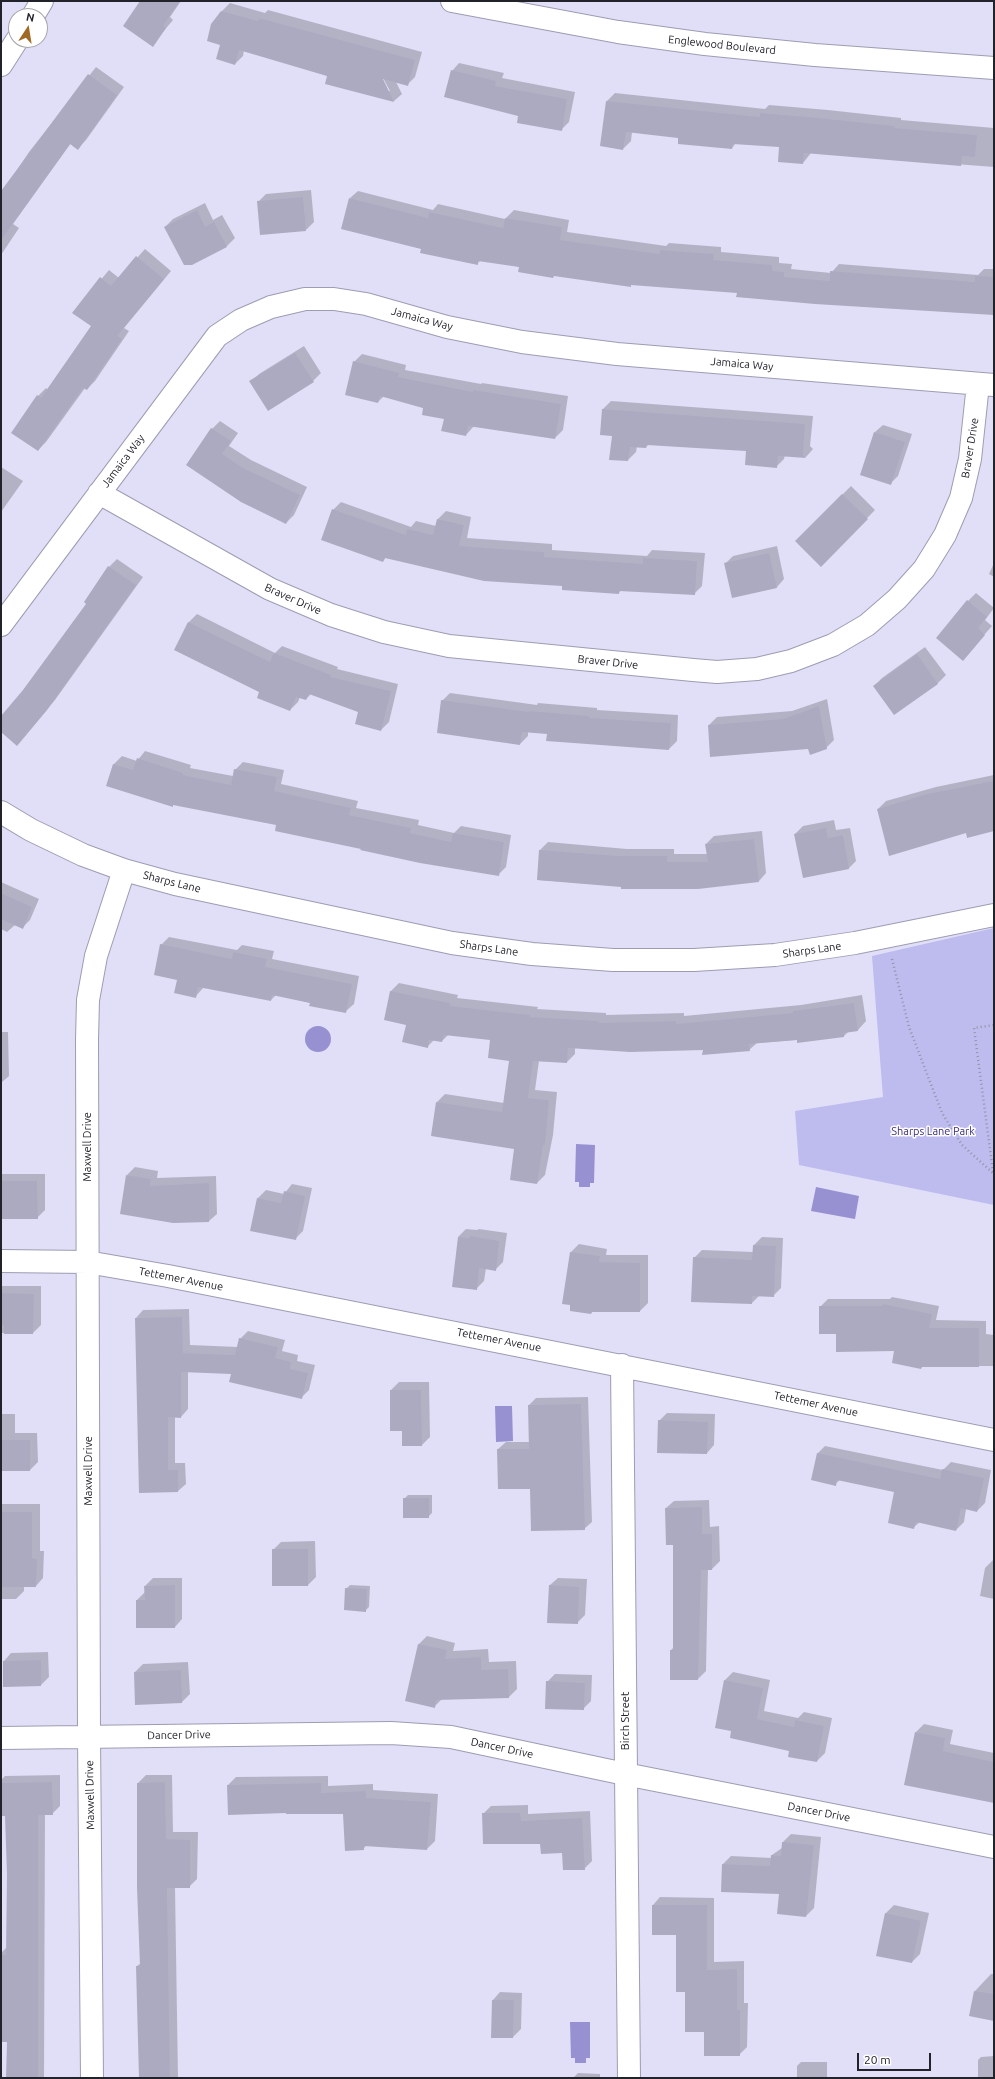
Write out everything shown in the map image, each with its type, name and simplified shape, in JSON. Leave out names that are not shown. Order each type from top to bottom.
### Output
[{"type":"street","name":"Englewood Boulevard","points":[[452,1],[506,7],[618,32],[705,44],[815,55],[994,68]]},
{"type":"street","points":[[1,65],[12,48]]},
{"type":"street","name":"Jamaica Way","points":[[1,624],[217,336],[241,320],[271,307],[305,299],[334,299],[366,304],[447,327],[522,342],[617,354],[986,384]]},
{"type":"street","name":"Braver Drive","points":[[99,493],[270,589],[331,616],[384,632],[449,646],[716,672],[757,669],[791,661],[839,641],[867,625],[898,599],[924,569],[945,535],[961,498],[986,384]]},
{"type":"street","name":"Sharps Lane","points":[[1,812],[44,836],[83,855],[124,870],[175,884],[452,943],[532,954],[613,960],[694,960],[775,955],[855,943],[994,915]]},
{"type":"street","name":"Maxwell Drive","points":[[92,2078],[87,1262],[88,1000],[96,956],[124,870]]},
{"type":"street","name":"Tettemer Avenue","points":[[1,1261],[87,1262],[168,1276],[994,1440]]},
{"type":"street","name":"Birch Street","points":[[622,1365],[629,2078]]},
{"type":"street","name":"Dancer Drive","points":[[1,1738],[398,1733],[450,1737],[625,1774],[994,1847]]},
{"type":"path","points":[[886,937],[909,1027],[942,1112],[962,1145],[994,1173]]},
{"type":"path","points":[[994,1025],[974,1028],[994,1173]]},
{"type":"green space","name":"Sharps Lane Park","points":[[994,928],[994,1205],[799,1165],[795,1111],[883,1097],[872,956]]},
{"type":"shaded area","points":[[318,1026],[327,1030],[331,1039],[327,1048],[318,1052],[309,1048],[305,1039],[309,1030]]},
{"type":"shaded area","points":[[576,1144],[595,1145],[594,1183],[590,1183],[590,1187],[579,1187],[579,1182],[575,1182]]},
{"type":"shaded area","points":[[816,1187],[859,1196],[855,1219],[811,1211]]},
{"type":"shaded area","points":[[495,1406],[512,1406],[513,1441],[496,1442]]},
{"type":"shaded area","points":[[570,2022],[590,2022],[590,2058],[586,2058],[586,2063],[575,2063],[575,2058],[571,2058]]},
{"type":"building","points":[[140,1],[180,1],[163,26],[166,28],[153,47],[123,26]]},
{"type":"building","points":[[221,11],[258,21],[259,18],[415,60],[408,86],[383,79],[394,102],[325,84],[327,76],[239,50],[235,65],[216,59],[220,45],[207,41],[211,24]]},
{"type":"building","points":[[451,70],[496,81],[495,86],[567,99],[562,131],[517,123],[518,116],[444,97]]},
{"type":"building","points":[[88,74],[117,95],[78,150],[70,144],[1,240],[1,191]]},
{"type":"building","points":[[606,101],[760,117],[760,113],[819,118],[894,126],[894,128],[977,135],[975,157],[962,156],[961,166],[804,153],[803,164],[778,162],[779,147],[733,144],[732,149],[678,144],[678,138],[626,132],[623,150],[600,146]]},
{"type":"building","points":[[303,197],[306,231],[260,235],[257,201]]},
{"type":"building","points":[[349,198],[428,218],[429,212],[503,228],[505,218],[562,227],[560,240],[660,254],[660,250],[714,254],[713,260],[772,265],[772,271],[784,272],[784,277],[830,281],[830,271],[975,282],[975,276],[994,277],[994,315],[815,304],[736,297],[737,293],[631,285],[631,287],[554,276],[553,278],[518,272],[519,267],[478,261],[478,265],[420,253],[421,249],[341,229]]},
{"type":"building","points":[[197,210],[205,227],[214,222],[227,247],[192,265],[184,265],[164,227]]},
{"type":"building","points":[[136,256],[164,279],[117,336],[122,339],[87,390],[83,388],[38,451],[11,433],[37,395],[41,398],[91,326],[72,313],[100,277],[111,286]]},
{"type":"building","points":[[295,353],[314,382],[268,411],[249,381]]},
{"type":"building","points":[[353,361],[399,373],[398,377],[473,392],[473,390],[561,404],[555,439],[468,426],[466,436],[441,431],[444,419],[422,415],[423,408],[380,396],[378,403],[345,395]]},
{"type":"building","points":[[602,409],[805,424],[803,455],[806,458],[778,456],[777,468],[745,465],[746,451],[647,445],[646,448],[630,447],[628,461],[609,460],[612,436],[600,435]]},
{"type":"building","points":[[211,428],[231,441],[222,454],[243,468],[300,495],[286,524],[241,502],[186,465]]},
{"type":"building","points":[[874,432],[905,442],[891,485],[860,475]]},
{"type":"building","points":[[842,494],[868,519],[821,567],[795,541]]},
{"type":"building","points":[[332,509],[406,535],[407,529],[433,535],[437,519],[464,525],[459,546],[544,552],[544,557],[643,564],[643,558],[697,561],[695,595],[619,591],[619,594],[562,590],[562,586],[484,581],[385,558],[383,562],[321,540]]},
{"type":"building","points":[[769,553],[777,588],[732,598],[724,563]]},
{"type":"building","points":[[108,566],[136,585],[47,710],[17,746],[1,732],[1,716],[23,690],[86,604],[84,602]]},
{"type":"building","points":[[967,600],[987,617],[978,628],[985,635],[963,661],[936,638]]},
{"type":"building","points":[[188,622],[270,662],[274,653],[331,675],[330,677],[391,691],[381,731],[355,724],[358,712],[309,694],[306,700],[296,697],[290,711],[257,698],[259,692],[174,650]]},
{"type":"building","points":[[917,654],[938,684],[894,715],[873,686]]},
{"type":"building","points":[[441,700],[529,712],[589,716],[589,718],[671,723],[669,750],[546,741],[547,734],[522,732],[520,745],[437,733]]},
{"type":"building","points":[[819,706],[827,749],[810,755],[808,749],[710,757],[708,725],[783,719]]},
{"type":"building","points":[[137,758],[183,773],[183,775],[231,785],[234,769],[277,777],[274,791],[351,808],[349,815],[411,828],[410,833],[451,842],[453,833],[504,842],[499,876],[420,863],[275,831],[276,825],[173,805],[173,807],[106,786],[113,764],[133,770]]},
{"type":"building","points":[[994,781],[994,831],[967,838],[966,833],[889,856],[877,809],[927,794]]},
{"type":"building","points":[[826,828],[828,838],[843,835],[849,869],[803,878],[794,834]]},
{"type":"building","points":[[754,839],[759,882],[698,889],[621,889],[621,887],[537,880],[539,850],[618,856],[667,856],[667,862],[708,862],[705,844]]},
{"type":"building","points":[[1,893],[32,907],[23,929],[1,919]]},
{"type":"building","points":[[160,944],[232,959],[233,952],[267,959],[265,967],[352,984],[346,1013],[309,1006],[310,1003],[272,995],[271,1001],[198,987],[196,998],[174,993],[177,980],[154,975]]},
{"type":"building","points":[[390,991],[450,1003],[450,1006],[530,1015],[530,1017],[599,1021],[598,1023],[676,1021],[676,1024],[793,1013],[793,1011],[854,1003],[858,1031],[844,1033],[844,1037],[797,1043],[797,1040],[749,1044],[750,1051],[702,1055],[703,1050],[630,1052],[568,1048],[567,1063],[533,1061],[528,1098],[549,1100],[545,1145],[543,1145],[537,1184],[510,1180],[514,1149],[431,1136],[436,1102],[502,1112],[509,1061],[488,1058],[490,1040],[444,1035],[442,1042],[429,1040],[428,1048],[402,1042],[406,1025],[384,1020]]},
{"type":"building","points":[[126,1175],[151,1179],[150,1186],[209,1183],[209,1222],[173,1223],[120,1214]]},
{"type":"building","points":[[1,1181],[37,1181],[38,1219],[1,1219]]},
{"type":"building","points":[[284,1191],[305,1196],[296,1240],[250,1231],[257,1198],[281,1203]]},
{"type":"building","points":[[470,1236],[499,1241],[496,1271],[479,1268],[477,1290],[452,1287],[458,1237],[470,1238]]},
{"type":"building","points":[[753,1245],[776,1246],[774,1297],[752,1296],[752,1304],[691,1302],[693,1257],[752,1260]]},
{"type":"building","points":[[570,1252],[600,1256],[599,1262],[640,1263],[640,1312],[592,1312],[591,1314],[570,1311],[570,1305],[562,1304]]},
{"type":"building","points":[[1,1293],[34,1294],[33,1334],[4,1334],[4,1325],[1,1325]]},
{"type":"building","points":[[883,1304],[932,1314],[929,1328],[979,1328],[979,1367],[922,1367],[921,1369],[892,1363],[894,1351],[836,1352],[836,1334],[819,1334],[819,1306],[883,1306]]},
{"type":"building","points":[[182,1317],[183,1353],[235,1355],[239,1338],[278,1347],[275,1358],[291,1362],[290,1369],[308,1373],[302,1399],[229,1382],[231,1374],[181,1372],[181,1418],[168,1417],[168,1470],[178,1470],[178,1492],[139,1493],[135,1318]]},
{"type":"building","points":[[390,1390],[421,1390],[422,1446],[402,1446],[402,1431],[390,1431]]},
{"type":"building","points":[[581,1404],[585,1530],[531,1531],[530,1489],[498,1489],[497,1449],[529,1449],[528,1405]]},
{"type":"building","points":[[658,1420],[708,1422],[707,1454],[657,1453]]},
{"type":"building","points":[[1,1440],[30,1440],[30,1471],[1,1471]]},
{"type":"building","points":[[817,1453],[940,1479],[942,1469],[984,1478],[977,1512],[961,1508],[956,1531],[916,1522],[914,1529],[888,1523],[894,1492],[837,1480],[836,1486],[811,1480]]},
{"type":"building","points":[[403,1498],[429,1498],[429,1518],[403,1518]]},
{"type":"building","points":[[702,1507],[702,1534],[712,1534],[712,1570],[701,1570],[698,1680],[670,1680],[670,1650],[673,1650],[673,1545],[666,1545],[665,1508]]},
{"type":"building","points":[[1,1512],[32,1512],[32,1558],[37,1559],[36,1587],[1,1587]]},
{"type":"building","points":[[272,1549],[308,1549],[308,1586],[272,1586]]},
{"type":"building","points":[[175,1585],[175,1628],[136,1628],[136,1600],[145,1600],[144,1586]]},
{"type":"building","points":[[549,1585],[579,1587],[578,1624],[547,1623]]},
{"type":"building","points":[[345,1588],[367,1589],[366,1612],[344,1610]]},
{"type":"building","points":[[418,1644],[447,1650],[445,1659],[481,1657],[481,1670],[508,1669],[509,1698],[436,1700],[435,1708],[405,1701]]},
{"type":"building","points":[[41,1660],[41,1686],[3,1687],[3,1661]]},
{"type":"building","points":[[181,1670],[182,1703],[135,1705],[134,1672]]},
{"type":"building","points":[[724,1680],[763,1688],[757,1719],[794,1727],[795,1720],[824,1726],[817,1762],[788,1757],[789,1751],[730,1738],[731,1731],[715,1728]]},
{"type":"building","points":[[546,1681],[585,1683],[584,1710],[545,1709]]},
{"type":"building","points":[[915,1732],[945,1738],[943,1751],[994,1762],[994,1803],[904,1785]]},
{"type":"building","points":[[52,1782],[53,1815],[38,1815],[38,2078],[6,2078],[7,2042],[1,2042],[1,1955],[6,1955],[7,1874],[5,1816],[1,1816],[1,1783]]},
{"type":"building","points":[[165,1782],[166,1839],[190,1840],[190,1888],[167,1888],[170,2078],[139,2078],[136,1966],[140,1966],[137,1887],[137,1783]]},
{"type":"building","points":[[321,1783],[321,1793],[366,1791],[366,1798],[431,1802],[427,1850],[364,1846],[364,1850],[345,1851],[343,1814],[286,1813],[228,1815],[227,1785]]},
{"type":"building","points":[[482,1813],[520,1813],[521,1821],[582,1818],[585,1870],[563,1870],[562,1853],[541,1854],[540,1844],[483,1844]]},
{"type":"building","points":[[782,1842],[814,1845],[806,1917],[777,1914],[779,1894],[721,1892],[722,1864],[770,1866],[771,1855],[781,1856]]},
{"type":"building","points":[[652,1905],[707,1905],[707,1970],[737,1969],[737,2010],[740,2010],[740,2056],[704,2056],[704,2032],[685,2032],[685,1992],[676,1992],[676,1935],[652,1935]]},
{"type":"building","points":[[885,1913],[921,1921],[912,1963],[876,1956]]},
{"type":"building","points":[[974,1991],[994,1994],[994,2021],[969,2016]]},
{"type":"building","points":[[492,2000],[514,2000],[513,2038],[491,2038]]}]
